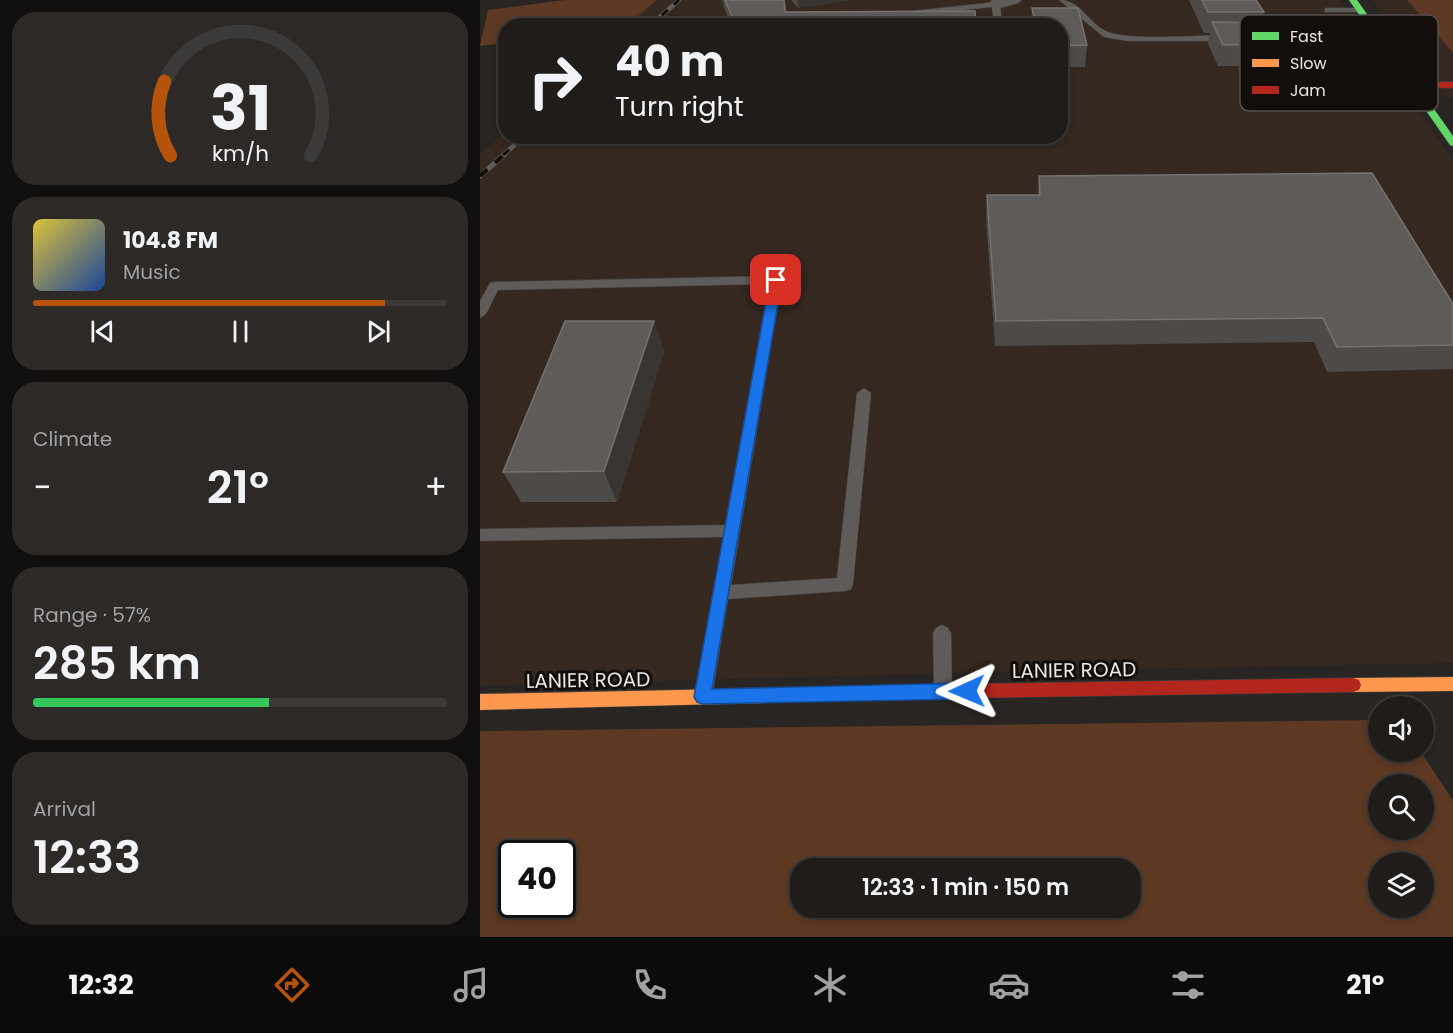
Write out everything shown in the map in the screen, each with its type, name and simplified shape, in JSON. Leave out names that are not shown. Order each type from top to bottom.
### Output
[{"type":"street","points":[[996,4],[1013,0]]},
{"type":"street","points":[[1430,111],[1453,143]]},
{"type":"street","name":"LANIER ROAD","points":[[480,702],[943,691],[1453,684]]},
{"type":"lane","points":[[1063,0],[1096,28],[1110,36],[1238,38]]},
{"type":"lane","points":[[909,13],[996,4],[997,18]]},
{"type":"lane","points":[[1328,10],[1356,5]]},
{"type":"lane","points":[[480,314],[494,286],[776,280],[702,697]]},
{"type":"lane","points":[[721,593],[845,584],[864,393]]},
{"type":"lane","points":[[480,535],[731,531]]},
{"type":"lane","points":[[942,633],[943,691]]},
{"type":"shaded area","points":[[565,0],[657,0],[636,18],[498,18],[498,44],[480,46],[488,10]]},
{"type":"shaded area","points":[[657,0],[1340,0],[1351,15],[1240,15],[1240,111],[1418,111],[1453,160],[1453,663],[1022,671],[480,686],[480,155],[498,138],[498,144],[1068,144],[1068,18],[636,18]]},
{"type":"shaded area","points":[[1372,0],[1453,0],[1453,97],[1445,98],[1438,89],[1438,15],[1383,15]]},
{"type":"shaded area","points":[[1407,0],[1453,0],[1453,53],[1438,36],[1438,15],[1420,15]]},
{"type":"shaded area","points":[[1368,720],[1368,762],[1428,762],[1453,801],[1453,937],[480,937],[480,731]]},
{"type":"building","points":[[725,0],[784,0],[785,12],[975,11],[975,18],[733,18]]},
{"type":"building","points":[[1202,0],[1256,0],[1264,12],[1208,12]]},
{"type":"building","points":[[1032,8],[1078,8],[1087,45],[1068,46],[1068,18],[1034,18]]},
{"type":"building","points":[[1212,22],[1240,22],[1240,45],[1223,45]]},
{"type":"building","points":[[1372,173],[1453,304],[1453,345],[1337,347],[1323,318],[996,321],[987,195],[1040,195],[1039,176]]},
{"type":"building","points":[[565,321],[654,321],[604,471],[503,472]]},
{"type":"railway","points":[[659,18],[679,0]]},
{"type":"railway","points":[[503,155],[516,144]]},
{"type":"railway","points":[[480,176],[505,154]]},
{"type":"traffic: fast","points":[[1353,0],[1363,15]]},
{"type":"traffic: fast","points":[[1431,111],[1453,143]]},
{"type":"traffic: slow","points":[[1353,685],[1453,684]]},
{"type":"traffic: slow","points":[[480,702],[967,691]]},
{"type":"traffic: jam","points":[[1438,85],[1453,85]]},
{"type":"traffic: jam","points":[[967,691],[1353,685]]},
{"type":"route","points":[[776,280],[702,697],[967,691]]}]
